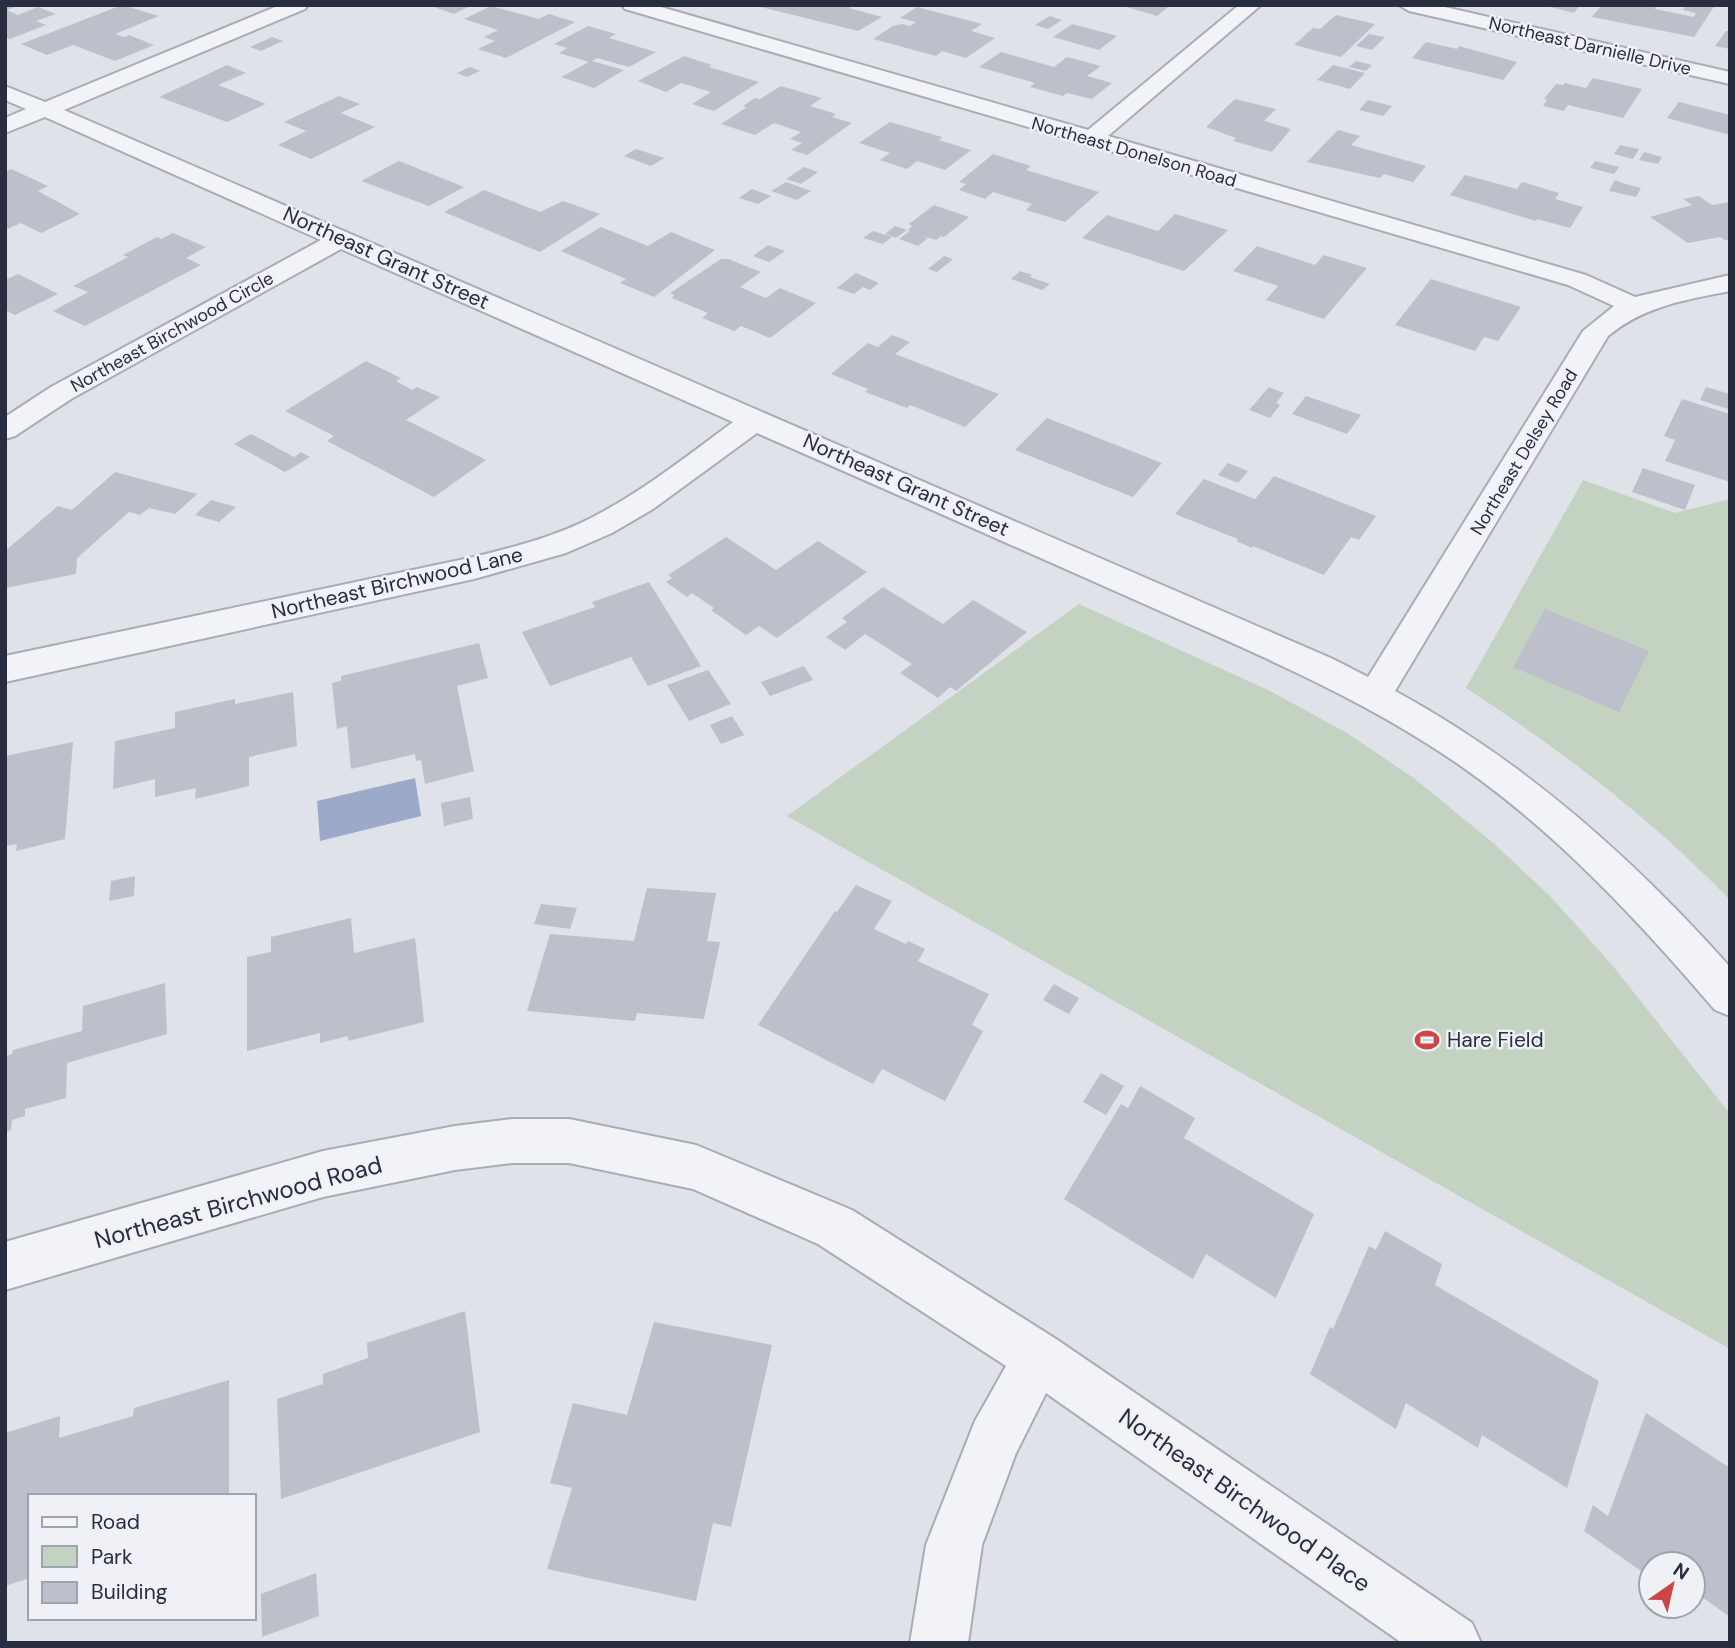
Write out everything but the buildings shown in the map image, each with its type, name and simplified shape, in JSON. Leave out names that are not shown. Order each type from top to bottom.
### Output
[{"type":"street","points":[[5,126],[298,5]]},
{"type":"street","name":"Northeast Donelson Road","points":[[632,5],[1577,280],[1632,305]]},
{"type":"street","points":[[1091,139],[1251,5]]},
{"type":"street","name":"Northeast Darnielle Drive","points":[[1409,5],[1730,78]]},
{"type":"street","name":"Northeast Grant Street","points":[[5,92],[756,419],[1321,668],[1375,695],[1410,715],[1519,789],[1599,858],[1682,941],[1730,997]]},
{"type":"street","name":"Northeast Birchwood Circle","points":[[5,430],[61,393],[342,238]]},
{"type":"street","name":"Northeast Delsey Road","points":[[1375,695],[1597,331],[1613,316],[1632,305],[1730,283]]},
{"type":"street","name":"Northeast Birchwood Lane","points":[[5,669],[474,568],[547,548],[601,526],[645,499],[756,419]]},
{"type":"street","name":"Northeast Birchwood Road","points":[[5,1266],[323,1174],[455,1147],[512,1141],[569,1141],[696,1167],[835,1227],[1038,1357]]},
{"type":"street","points":[[939,1643],[954,1545],[994,1440],[1038,1357]]},
{"type":"street","name":"Northeast Birchwood Place","points":[[1038,1357],[1452,1643]]},
{"type":"green space","points":[[1583,480],[1675,513],[1730,499],[1730,900],[1669,841],[1604,786],[1466,688]]},
{"type":"green space","name":"Hare Field","points":[[1079,604],[1268,690],[1347,733],[1415,779],[1492,842],[1549,895],[1613,966],[1730,1114],[1730,1349],[787,816]]},
{"type":"water","points":[[415,778],[421,816],[320,841],[317,801]]},
{"type":"place","name":"Hare Field","points":[[1427,1040]]}]
